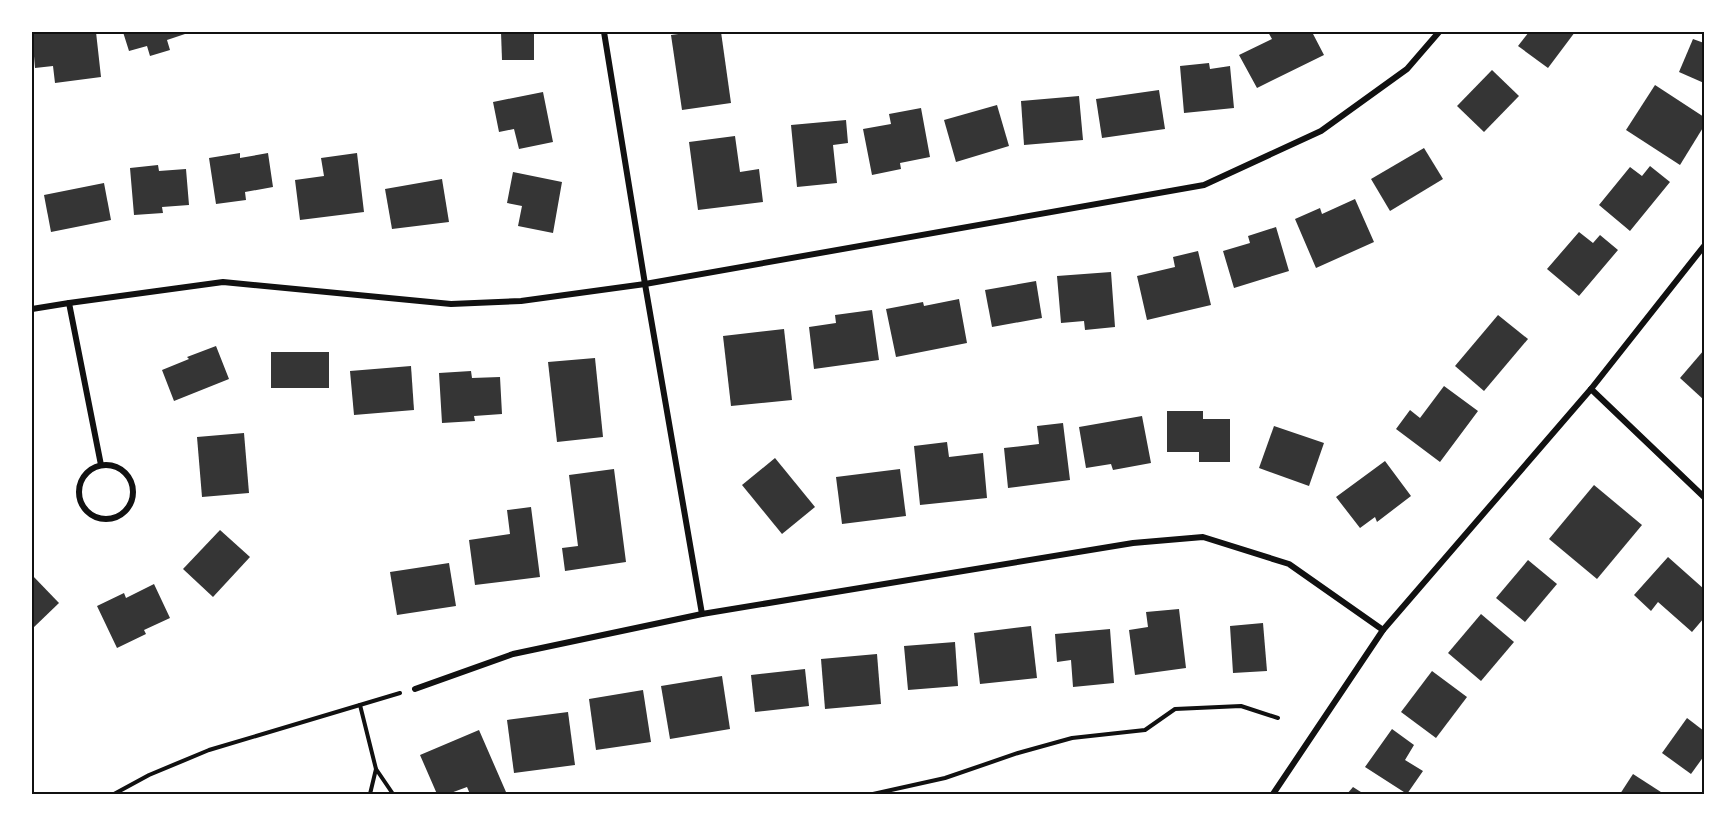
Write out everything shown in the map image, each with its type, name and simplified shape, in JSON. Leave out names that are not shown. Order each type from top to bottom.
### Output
[{"type":"street","points":[[604,32],[702,614]]},
{"type":"street","points":[[32,309],[223,282],[451,304],[521,301],[645,284],[1204,185],[1321,131],[1407,69],[1439,32]]},
{"type":"street","points":[[1273,795],[1383,630],[1591,389],[1704,246]]},
{"type":"street","points":[[69,303],[101,465]]},
{"type":"street","points":[[1591,389],[1704,497]]},
{"type":"street","points":[[101,465],[112,465],[122,469],[130,477],[134,487],[134,498],[129,508],[112,520],[91,515],[83,507],[79,498],[79,487],[83,477],[91,469],[101,465]]},
{"type":"street","points":[[415,689],[513,654],[702,614],[1133,543],[1203,537],[1289,564],[1383,630]]},
{"type":"path","points":[[114,795],[149,775],[208,750],[415,689]]},
{"type":"path","points":[[360,705],[376,768],[393,795]]},
{"type":"path","points":[[873,795],[945,778],[1018,753],[1072,738],[1146,730],[1175,709],[1241,706],[1278,718]]},
{"type":"path","points":[[370,795],[376,768]]},
{"type":"building","points":[[32,32],[96,32],[101,77],[55,83],[53,66],[35,68]]},
{"type":"building","points":[[123,32],[185,32],[185,34],[167,40],[170,50],[150,56],[147,46],[129,51]]},
{"type":"building","points":[[501,32],[534,32],[534,60],[502,60]]},
{"type":"building","points":[[721,32],[731,103],[682,110],[671,35]]},
{"type":"building","points":[[1268,32],[1312,32],[1324,55],[1257,88],[1239,55],[1272,39]]},
{"type":"building","points":[[1529,32],[1575,32],[1548,68],[1518,46]]},
{"type":"building","points":[[1693,39],[1704,43],[1704,83],[1679,72]]},
{"type":"building","points":[[1209,63],[1210,69],[1230,66],[1234,108],[1184,113],[1180,66]]},
{"type":"building","points":[[1492,70],[1519,96],[1484,132],[1457,106]]},
{"type":"building","points":[[1655,85],[1704,117],[1704,126],[1680,165],[1626,130]]},
{"type":"building","points":[[1159,90],[1165,129],[1102,138],[1096,99]]},
{"type":"building","points":[[543,92],[553,142],[519,149],[514,129],[499,132],[493,102]]},
{"type":"building","points":[[1079,96],[1083,140],[1024,145],[1021,101]]},
{"type":"building","points":[[997,105],[1009,146],[956,162],[944,120]]},
{"type":"building","points":[[921,108],[930,157],[900,163],[901,169],[872,175],[863,129],[891,124],[889,114]]},
{"type":"building","points":[[846,120],[848,143],[833,145],[837,183],[797,187],[791,125]]},
{"type":"building","points":[[735,136],[740,172],[759,169],[763,202],[698,210],[689,142]]},
{"type":"building","points":[[1424,148],[1443,179],[1390,211],[1371,179]]},
{"type":"building","points":[[240,153],[240,158],[268,153],[273,187],[245,192],[246,200],[216,204],[209,158]]},
{"type":"building","points":[[357,153],[364,212],[300,220],[295,180],[324,176],[321,158]]},
{"type":"building","points":[[158,165],[159,171],[186,169],[189,205],[162,207],[163,213],[134,215],[130,168]]},
{"type":"building","points":[[1650,166],[1670,182],[1630,231],[1599,205],[1630,167],[1642,176]]},
{"type":"building","points":[[513,172],[562,182],[553,233],[518,226],[522,206],[507,203]]},
{"type":"building","points":[[442,179],[449,222],[392,229],[385,189]]},
{"type":"building","points":[[104,183],[111,220],[51,232],[44,195]]},
{"type":"building","points":[[1355,199],[1374,242],[1316,268],[1295,219],[1320,208],[1322,214]]},
{"type":"building","points":[[1276,227],[1289,271],[1234,288],[1223,251],[1250,243],[1248,236]]},
{"type":"building","points":[[1579,232],[1593,243],[1600,235],[1618,250],[1579,296],[1547,269]]},
{"type":"building","points":[[1198,251],[1211,305],[1147,320],[1137,276],[1175,267],[1173,257]]},
{"type":"building","points":[[1111,272],[1115,327],[1085,330],[1084,321],[1061,323],[1057,276]]},
{"type":"building","points":[[1036,281],[1042,318],[992,327],[985,290]]},
{"type":"building","points":[[959,299],[967,343],[896,357],[886,309],[923,302],[924,306]]},
{"type":"building","points":[[872,310],[879,360],[814,369],[809,327],[836,323],[835,315]]},
{"type":"building","points":[[1498,315],[1528,339],[1484,391],[1455,366]]},
{"type":"building","points":[[784,329],[792,400],[731,406],[723,336]]},
{"type":"building","points":[[216,346],[229,379],[174,401],[162,370]]},
{"type":"building","points":[[1704,350],[1704,400],[1680,378]]},
{"type":"building","points":[[271,352],[329,352],[329,388],[271,388]]},
{"type":"building","points":[[595,358],[603,437],[557,442],[548,362]]},
{"type":"building","points":[[411,366],[414,410],[354,415],[350,371]]},
{"type":"building","points":[[471,371],[472,378],[500,377],[502,414],[474,416],[475,421],[442,423],[439,373]]},
{"type":"building","points":[[1444,386],[1478,411],[1440,462],[1396,429],[1410,410],[1420,418]]},
{"type":"building","points":[[1167,411],[1203,411],[1203,419],[1230,419],[1230,462],[1199,462],[1199,452],[1167,452]]},
{"type":"building","points":[[1142,416],[1151,463],[1113,470],[1111,464],[1086,468],[1079,427]]},
{"type":"building","points":[[1063,423],[1070,480],[1008,488],[1004,448],[1039,444],[1037,426]]},
{"type":"building","points":[[1274,426],[1324,443],[1309,486],[1259,468]]},
{"type":"building","points":[[244,433],[249,493],[202,497],[197,437]]},
{"type":"building","points":[[947,442],[949,457],[983,453],[987,498],[920,505],[914,446]]},
{"type":"building","points":[[775,458],[815,507],[782,534],[742,485]]},
{"type":"building","points":[[1385,461],[1411,496],[1377,522],[1375,517],[1360,528],[1336,497]]},
{"type":"building","points":[[614,469],[626,562],[565,571],[562,548],[578,546],[569,475]]},
{"type":"building","points":[[900,469],[906,516],[842,524],[836,477]]},
{"type":"building","points":[[1594,485],[1642,525],[1597,579],[1549,539]]},
{"type":"building","points":[[531,507],[540,577],[475,585],[469,540],[510,534],[507,510]]},
{"type":"building","points":[[220,530],[250,557],[213,597],[183,569]]},
{"type":"building","points":[[1668,557],[1704,589],[1704,618],[1692,632],[1658,602],[1651,611],[1634,595]]},
{"type":"building","points":[[1528,560],[1557,584],[1525,622],[1496,598]]},
{"type":"building","points":[[449,563],[456,606],[397,615],[390,572]]},
{"type":"building","points":[[32,575],[59,603],[32,629]]},
{"type":"building","points":[[154,584],[170,618],[144,630],[146,634],[117,648],[97,606],[124,593],[126,598]]},
{"type":"building","points":[[1179,609],[1186,668],[1135,675],[1129,630],[1148,627],[1146,612]]},
{"type":"building","points":[[1481,614],[1514,642],[1481,681],[1448,653]]},
{"type":"building","points":[[1263,623],[1267,671],[1233,673],[1230,626]]},
{"type":"building","points":[[1031,626],[1037,678],[980,684],[974,633]]},
{"type":"building","points":[[1110,629],[1114,683],[1073,687],[1071,660],[1057,662],[1055,634]]},
{"type":"building","points":[[955,642],[958,686],[908,690],[904,646]]},
{"type":"building","points":[[877,654],[881,704],[825,709],[821,659]]},
{"type":"building","points":[[805,669],[809,706],[755,712],[751,675]]},
{"type":"building","points":[[1432,671],[1467,697],[1436,738],[1401,712]]},
{"type":"building","points":[[722,676],[730,729],[670,739],[661,686]]},
{"type":"building","points":[[643,690],[651,742],[596,750],[589,699]]},
{"type":"building","points":[[568,712],[575,765],[514,773],[507,720]]},
{"type":"building","points":[[1687,718],[1704,731],[1704,756],[1691,774],[1662,753]]},
{"type":"building","points":[[1392,729],[1414,745],[1405,760],[1423,771],[1407,794],[1365,767]]},
{"type":"building","points":[[479,730],[506,792],[470,794],[467,787],[448,794],[437,794],[420,755]]},
{"type":"building","points":[[1633,774],[1664,794],[1620,794]]},
{"type":"building","points":[[1353,787],[1364,794],[1347,794]]}]
